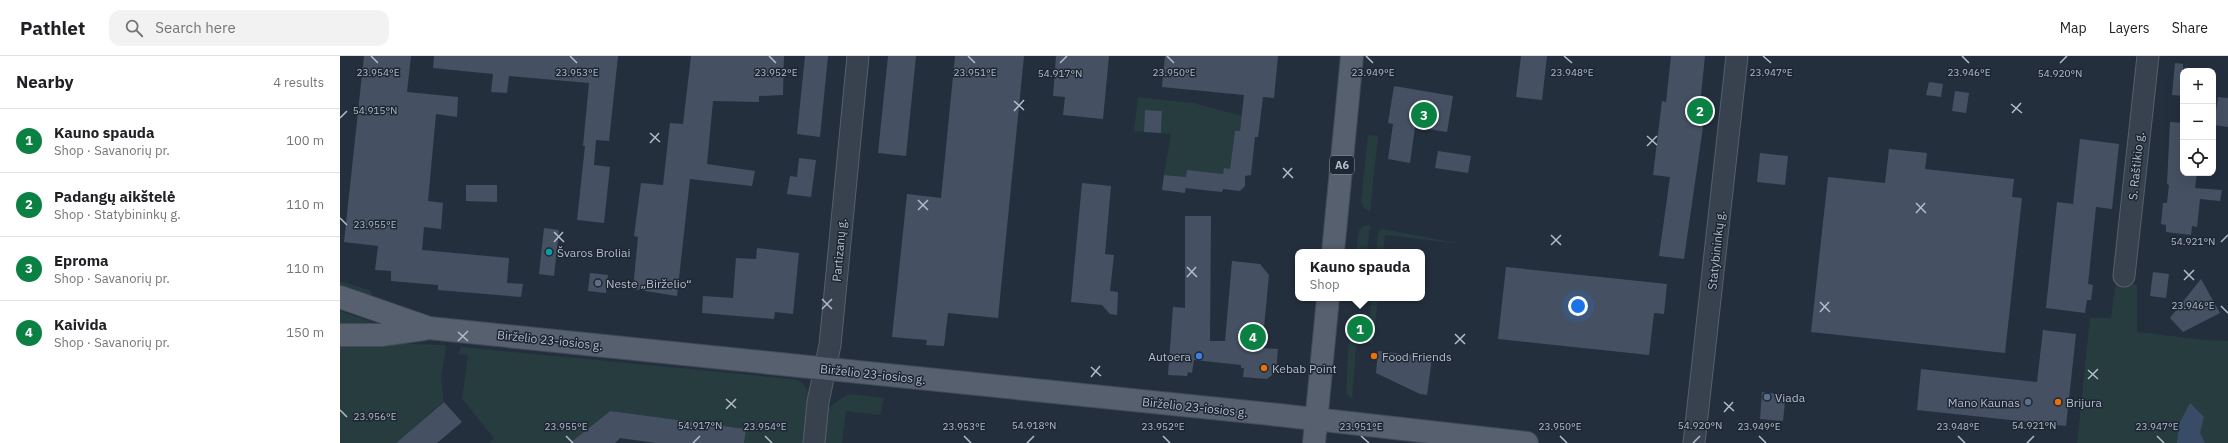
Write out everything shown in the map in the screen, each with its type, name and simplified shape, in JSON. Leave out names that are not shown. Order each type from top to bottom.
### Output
[{"type":"main road","name":"A6","points":[[1333,249],[1352,56]]},
{"type":"main road","name":"Birželio 23-iosios g.","points":[[340,297],[429,328],[1527,443]]},
{"type":"main road","points":[[1314,443],[1328,301]]},
{"type":"main road","points":[[381,335],[385,327],[384,313]]},
{"type":"main road","name":"Birželio 23-iosios g.","points":[[340,335],[381,335],[429,328]]},
{"type":"street","name":"Partizanų g.","points":[[814,443],[818,402],[830,345],[858,56]]},
{"type":"street","name":"Statybininkų g.","points":[[1694,443],[1737,56]]},
{"type":"street","name":"S. Raštikio g.","points":[[2124,276],[2148,56]]},
{"type":"green space","points":[[1138,97],[1193,103],[1242,116],[1240,131],[1235,131],[1230,169],[1224,168],[1223,174],[1187,170],[1186,177],[1164,175],[1171,134],[1161,133],[1162,111],[1146,110],[1144,132],[1134,131]]},
{"type":"green space","points":[[1368,135],[1378,136],[1370,212],[1364,208],[1361,202]]},
{"type":"green space","points":[[1370,225],[1367,249],[1356,249],[1359,230],[1363,226]]},
{"type":"green space","points":[[1382,229],[1462,244],[1385,235],[1383,249],[1376,249],[1378,233]]},
{"type":"green space","points":[[340,281],[369,290],[373,294],[368,295],[340,286]]},
{"type":"green space","points":[[2137,284],[2137,332],[2228,341],[2228,443],[2077,443],[2090,318],[2111,318],[2115,287]]},
{"type":"green space","points":[[1372,301],[1378,301],[1373,344],[1367,340]]},
{"type":"green space","points":[[340,311],[374,323],[376,324],[340,327]]},
{"type":"green space","points":[[1349,337],[1357,337],[1352,399],[1346,393]]},
{"type":"green space","points":[[384,343],[445,345],[446,348],[441,377],[444,401],[396,443],[340,443],[340,344]]},
{"type":"green space","points":[[461,347],[797,380],[805,386],[810,401],[810,419],[806,443],[744,443],[745,429],[609,411],[570,443],[489,443],[494,438],[462,399],[468,355],[458,354]]},
{"type":"green space","points":[[852,394],[884,398],[880,415],[846,411],[842,443],[822,443],[827,409],[844,396]]},
{"type":"water","points":[[2190,403],[2204,417],[2200,433],[2205,443],[2177,443],[2179,424]]},
{"type":"building","points":[[364,56],[411,56],[407,92],[458,97],[457,117],[436,114],[428,201],[443,203],[441,229],[424,227],[422,250],[509,258],[507,283],[523,284],[521,297],[438,290],[438,285],[391,281],[391,271],[375,270],[378,246],[344,242]]},
{"type":"building","points":[[434,56],[618,56],[609,141],[596,140],[594,165],[610,167],[604,223],[577,220],[585,146],[583,146],[589,83],[509,76],[507,93],[491,92],[493,74],[433,68]]},
{"type":"building","points":[[691,56],[784,56],[783,95],[759,96],[759,102],[713,101],[707,164],[755,171],[752,186],[690,179],[677,296],[633,289],[638,237],[634,236],[641,183],[663,185],[670,123],[683,124]]},
{"type":"building","points":[[805,56],[828,56],[820,137],[797,134]]},
{"type":"building","points":[[888,56],[916,56],[906,156],[878,153]]},
{"type":"building","points":[[955,56],[1024,56],[998,318],[948,313],[944,346],[926,345],[927,340],[892,337],[907,194],[941,198]]},
{"type":"building","points":[[1056,56],[1109,56],[1103,119],[1063,115],[1065,97],[1053,96]]},
{"type":"building","points":[[1165,56],[1278,56],[1274,98],[1263,97],[1258,137],[1255,137],[1251,175],[1245,176],[1245,186],[1240,191],[1223,189],[1222,192],[1185,188],[1185,193],[1162,190],[1164,175],[1186,177],[1187,170],[1223,174],[1224,168],[1230,169],[1235,131],[1240,131],[1244,95],[1162,87]]},
{"type":"building","points":[[1521,56],[1547,56],[1542,100],[1516,97]]},
{"type":"building","points":[[1671,56],[1705,56],[1700,105],[1706,106],[1684,259],[1659,256],[1670,177],[1653,175],[1662,101],[1666,102]]},
{"type":"building","points":[[2175,63],[2183,64],[2183,68],[2180,68],[2180,96],[2172,95]]},
{"type":"building","points":[[1929,82],[1943,84],[1941,97],[1926,95]]},
{"type":"building","points":[[1394,86],[1453,96],[1447,132],[1415,127],[1410,163],[1388,159],[1393,124],[1388,123]]},
{"type":"building","points":[[1955,91],[1969,93],[1966,113],[1952,111]]},
{"type":"building","points":[[2218,97],[2228,98],[2228,127],[2216,125]]},
{"type":"building","points":[[1145,110],[1162,111],[1161,133],[1144,132]]},
{"type":"building","points":[[2170,122],[2180,123],[2180,176],[2197,176],[2195,188],[2222,190],[2220,201],[2200,199],[2197,227],[2192,226],[2191,235],[2166,232],[2166,225],[2161,224],[2163,203],[2167,203],[2169,185],[2167,184]]},
{"type":"building","points":[[2080,139],[2119,144],[2112,209],[2096,207],[2088,284],[2093,285],[2091,300],[2087,300],[2085,313],[2046,308],[2057,202],[2073,204]]},
{"type":"building","points":[[1889,149],[1927,153],[1925,169],[2014,179],[2012,197],[2022,198],[2005,353],[1811,332],[1828,177],[1885,183]]},
{"type":"building","points":[[1438,151],[1471,156],[1468,173],[1435,168]]},
{"type":"building","points":[[1760,153],[1788,156],[1785,185],[1757,182]]},
{"type":"building","points":[[799,158],[816,160],[811,197],[787,194],[790,176],[797,177]]},
{"type":"building","points":[[1082,183],[1111,186],[1105,254],[1114,255],[1110,291],[1118,292],[1117,315],[1110,314],[1102,305],[1071,302]]},
{"type":"building","points":[[466,185],[497,185],[497,202],[466,201]]},
{"type":"building","points":[[1185,216],[1211,216],[1210,341],[1225,341],[1232,261],[1260,264],[1269,275],[1262,348],[1278,349],[1276,372],[1267,379],[1243,377],[1244,368],[1241,368],[1241,365],[1194,360],[1192,373],[1188,372],[1187,376],[1168,375],[1173,307],[1185,308]]},
{"type":"building","name":"Švaros Broliai","points":[[544,228],[559,230],[554,276],[539,274]]},
{"type":"building","points":[[757,248],[799,253],[793,314],[775,312],[774,319],[702,313],[703,296],[733,298],[736,258],[756,259]]},
{"type":"building","points":[[1506,267],[1667,284],[1664,314],[1654,313],[1649,355],[1498,339]]},
{"type":"building","points":[[2153,272],[2169,274],[2166,298],[2150,296]]},
{"type":"building","points":[[590,273],[608,275],[606,293],[588,291]]},
{"type":"building","points":[[2201,279],[2220,313],[2183,332],[2170,318]]},
{"type":"building","points":[[2043,330],[2076,334],[2066,426],[1917,410],[1921,369],[2037,382]]},
{"type":"building","points":[[1378,351],[1432,358],[1427,395],[1420,394],[1376,373]]},
{"type":"building","points":[[1762,392],[1779,394],[1778,401],[1785,402],[1783,421],[1760,419]]},
{"type":"building","points":[[444,402],[462,422],[437,443],[396,443]]},
{"type":"building","points":[[610,411],[746,429],[744,443],[656,443],[620,438],[615,443],[570,443]]},
{"type":"place","name":"Padangų aikštelė","points":[[1700,111]]},
{"type":"place","name":"Eproma","points":[[1424,115]]},
{"type":"place","name":"Švaros Broliai","points":[[549,252]]},
{"type":"place","name":"Neste „Birželio“","points":[[598,283]]},
{"type":"place","name":"Kauno spauda","points":[[1360,329]]},
{"type":"place","name":"Kaivida","points":[[1253,337]]},
{"type":"place","name":"Autoera","points":[[1199,356]]},
{"type":"place","name":"Food Friends","points":[[1374,356]]},
{"type":"place","name":"Kebab Point","points":[[1264,368]]},
{"type":"place","name":"Viada","points":[[1767,397]]},
{"type":"place","name":"Mano Kaunas","points":[[2028,402]]},
{"type":"place","name":"Brijura","points":[[2058,402]]}]
